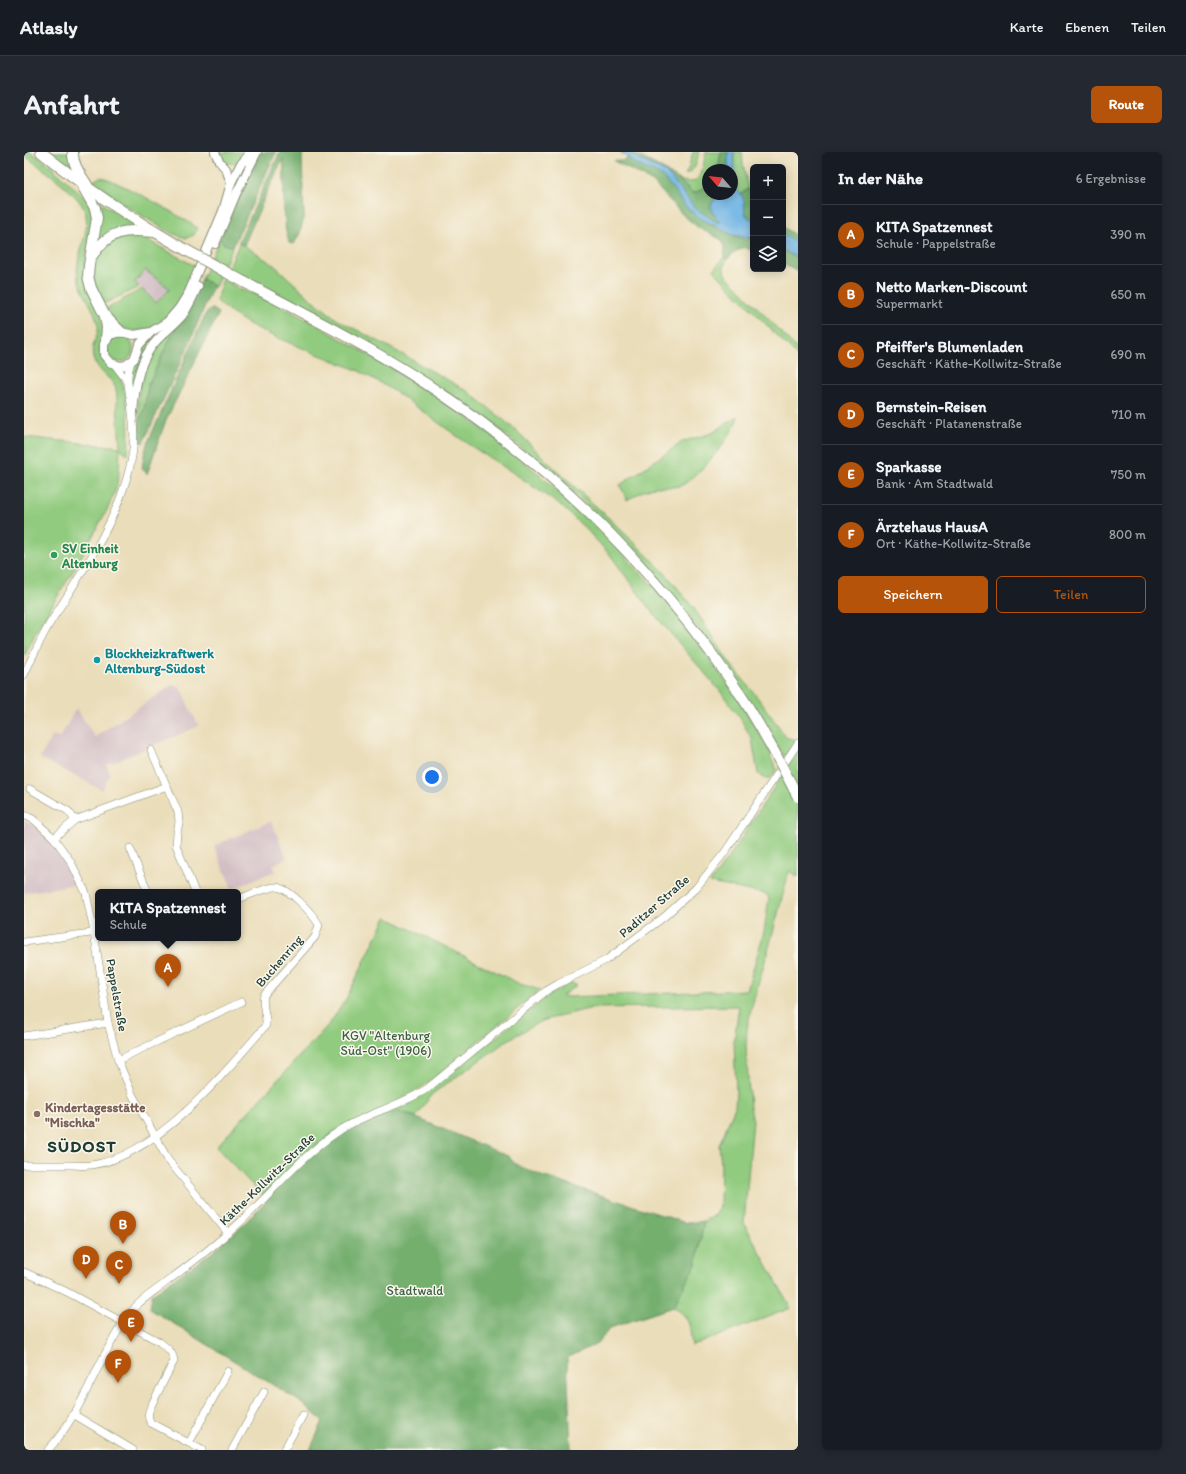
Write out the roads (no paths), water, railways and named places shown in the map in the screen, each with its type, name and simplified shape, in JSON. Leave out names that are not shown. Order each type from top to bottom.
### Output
[{"type":"highway","points":[[41,152],[90,190],[154,232],[381,356],[445,396],[504,438],[560,485],[613,536],[662,590],[704,642],[743,698],[775,753],[798,797]]},
{"type":"highway","points":[[72,152],[72,156],[79,172],[90,190]]},
{"type":"highway","points":[[81,183],[95,208],[97,218],[88,276],[91,288],[105,316],[107,327],[106,340]]},
{"type":"highway","points":[[91,258],[106,240],[118,233],[127,230],[154,232]]},
{"type":"highway","points":[[105,316],[125,333]]},
{"type":"main road","points":[[215,152],[216,157],[226,169],[231,183]]},
{"type":"main road","points":[[152,332],[137,350],[131,362],[121,366],[116,365],[111,363],[104,355],[104,344],[110,335],[125,333],[143,334],[152,332],[173,317],[189,292],[223,211],[231,183],[240,165],[245,161],[249,152]]},
{"type":"main road","points":[[132,413],[137,378],[144,360],[155,342],[182,315],[192,300],[236,194],[257,152]]},
{"type":"main road","points":[[223,164],[231,167],[240,165]]},
{"type":"main road","points":[[125,333],[135,341],[137,350]]},
{"type":"street","points":[[24,675],[50,624],[104,535],[122,494],[132,458],[134,437],[127,382],[131,362]]},
{"type":"street","points":[[116,365],[127,382]]},
{"type":"street","name":"Paditzer Straße","points":[[558,984],[606,960],[618,952],[664,917],[696,888],[725,852],[798,743]]},
{"type":"street","points":[[151,750],[178,812],[179,822],[176,845],[194,889]]},
{"type":"street","points":[[54,838],[75,820],[167,786]]},
{"type":"street","points":[[30,788],[68,811],[75,820]]},
{"type":"street","name":"Pappelstraße","points":[[24,815],[33,819],[54,838],[71,862],[86,893],[95,928]]},
{"type":"street","points":[[130,848],[147,889]]},
{"type":"street","name":"Buchenring","points":[[155,1138],[230,1068],[266,1025],[267,1019],[263,1010],[262,1000],[264,995],[315,937],[318,931],[319,924],[314,916],[283,889],[276,887],[241,898]]},
{"type":"street","points":[[24,942],[95,932]]},
{"type":"street","name":"Pappelstraße","points":[[97,941],[108,1024],[118,1060],[132,1094],[168,1160],[228,1233]]},
{"type":"street","name":"Käthe-Kollwitz-Straße","points":[[48,1450],[58,1439],[73,1414],[123,1323],[137,1305],[150,1293],[168,1281],[228,1233],[257,1206],[296,1164],[332,1135],[356,1121],[390,1108],[422,1092],[546,991],[558,984]]},
{"type":"street","points":[[118,1060],[242,1002]]},
{"type":"street","points":[[24,1036],[108,1024]]},
{"type":"street","points":[[24,1165],[91,1165],[118,1158],[155,1138]]},
{"type":"street","points":[[24,1272],[67,1292],[169,1349],[173,1354],[174,1361],[148,1412],[148,1419],[151,1423],[202,1450]]},
{"type":"street","points":[[189,1443],[228,1371]]},
{"type":"street","points":[[232,1450],[264,1392]]},
{"type":"street","points":[[73,1414],[133,1450]]},
{"type":"street","points":[[284,1450],[303,1415]]},
{"type":"water","points":[[620,152],[628,152],[640,160],[665,172],[695,208],[718,223],[720,222],[713,213],[711,205],[715,200],[738,200],[738,191],[744,201],[745,214],[750,219],[750,238],[733,235],[698,217],[685,206],[662,176],[638,165]]},
{"type":"water","points":[[728,152],[734,152],[734,164],[728,164]]},
{"type":"water","points":[[786,236],[798,244],[798,258],[786,252]]},
{"type":"place","name":"SV Einheit Altenburg","points":[[54,555]]},
{"type":"place","name":"Blockheizkraftwerk Altenburg-Südost","points":[[97,660]]},
{"type":"place","name":"KITA Spatzennest","points":[[168,987]]},
{"type":"place","name":"Kindertagesstätte \"Mischka\"","points":[[37,1114]]},
{"type":"place","name":"Netto Marken-Discount","points":[[123,1244]]},
{"type":"place","name":"Bernstein-Reisen","points":[[86,1279]]},
{"type":"place","name":"Pfeiffer's Blumenladen","points":[[119,1284]]},
{"type":"place","name":"Sparkasse","points":[[131,1342]]},
{"type":"place","name":"Ärztehaus HausA","points":[[118,1383]]},
{"type":"district","name":"SÜDOST","points":[[82,1146]]},
{"type":"park label","name":"KGV \"Altenburg Süd-Ost\" (1906)","points":[[386,1042]]},
{"type":"park label","name":"Stadtwald","points":[[415,1290]]}]
